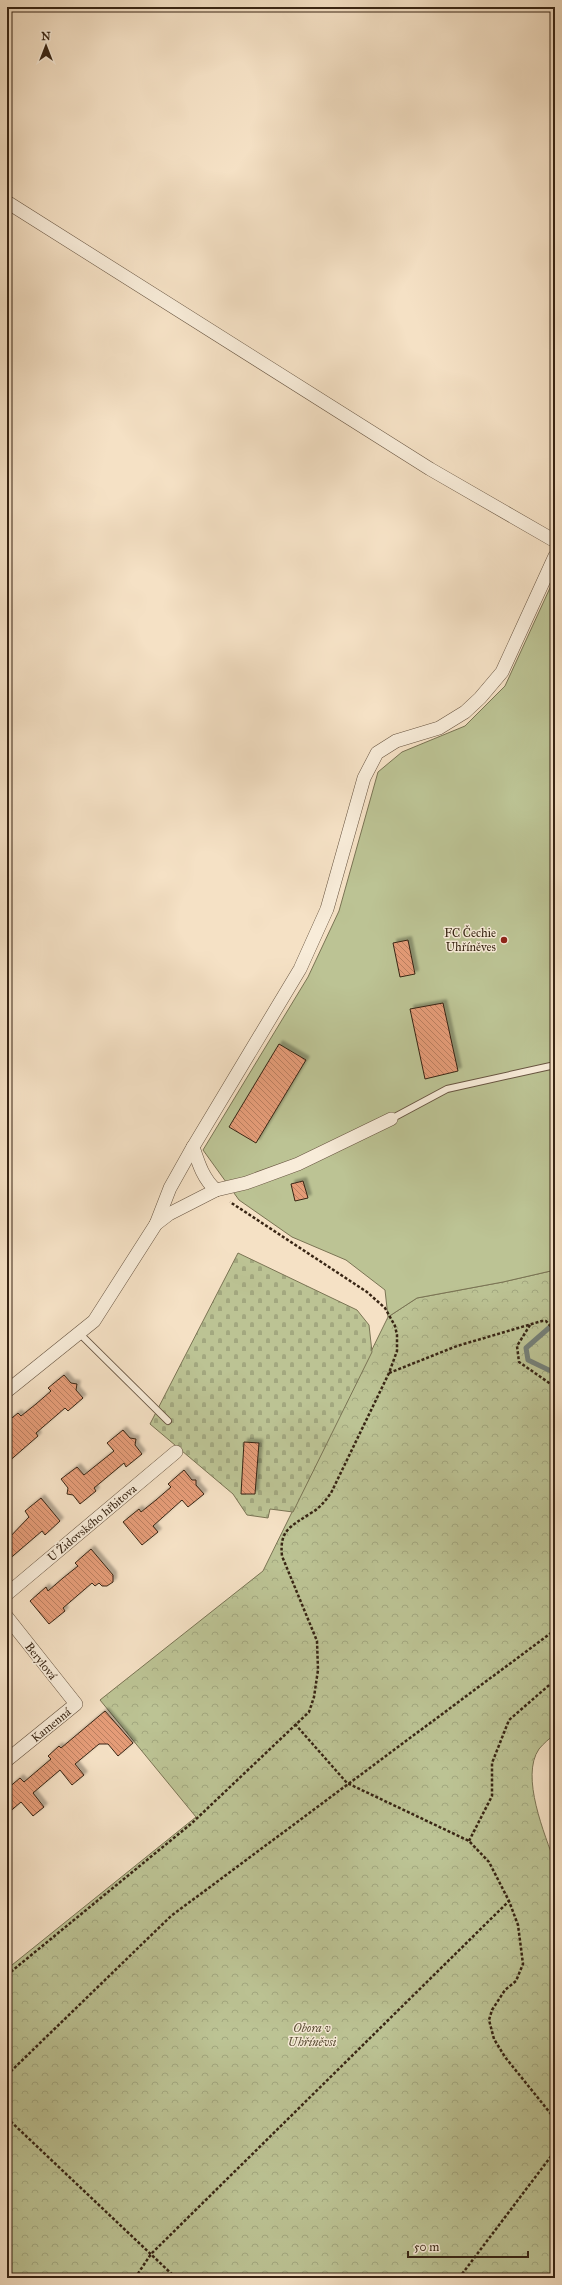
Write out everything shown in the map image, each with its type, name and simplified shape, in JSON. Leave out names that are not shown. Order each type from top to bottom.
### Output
[{"type":"street","points":[[7,202],[430,469],[555,541]]},
{"type":"street","points":[[7,1391],[56,1350],[94,1321],[156,1224],[170,1188],[193,1147],[300,969],[327,908],[364,778],[377,753],[396,741],[439,728],[465,712],[480,698],[502,672],[555,556]]},
{"type":"street","points":[[156,1224],[168,1214],[216,1190],[246,1183],[298,1164],[391,1119]]},
{"type":"street","points":[[193,1147],[199,1165],[211,1185],[216,1190]]},
{"type":"street","name":"U Židovského hřbitova","points":[[7,1594],[176,1452]]},
{"type":"street","name":"Berylová","points":[[7,1617],[76,1704]]},
{"type":"street","name":"Kamenná","points":[[7,1760],[76,1704]]},
{"type":"lane","points":[[391,1119],[447,1089],[555,1065]]},
{"type":"lane","points":[[79,1333],[168,1421]]},
{"type":"path","points":[[7,1975],[192,1823],[309,1712],[314,1697],[318,1670],[317,1641],[282,1556],[280,1544],[286,1531],[293,1524],[321,1506],[331,1493],[388,1373],[397,1351],[397,1335],[385,1308],[367,1292],[237,1207],[216,1190]]},
{"type":"path","points":[[388,1373],[458,1346],[531,1324],[546,1321],[555,1332]]},
{"type":"path","points":[[531,1324],[517,1346],[519,1362],[555,1387]]},
{"type":"path","points":[[7,2075],[171,1916],[347,1783],[555,1630]]},
{"type":"path","points":[[469,1841],[492,1796],[492,1763],[509,1720],[555,1680]]},
{"type":"path","points":[[295,1724],[347,1783],[469,1841],[489,1862],[509,1901],[518,1925],[522,1964],[516,1981],[505,1990],[492,2010],[489,2020],[494,2039],[505,2057],[555,2118]]},
{"type":"path","points":[[135,2278],[151,2254],[509,1901]]},
{"type":"path","points":[[7,2118],[176,2278]]},
{"type":"path","points":[[459,2278],[555,2151]]},
{"type":"green space","points":[[555,577],[555,1270],[503,1282],[417,1298],[388,1317],[385,1290],[346,1260],[292,1237],[239,1200],[203,1150],[308,977],[339,911],[378,772],[402,752],[465,726],[505,686]]},
{"type":"green space","points":[[238,1253],[357,1310],[369,1325],[372,1352],[293,1512],[270,1509],[268,1518],[247,1515],[233,1494],[150,1424]]},
{"type":"green space","name":"Obora v Uhříněvsi","points":[[555,1270],[555,1734],[539,1749],[534,1761],[532,1774],[536,1806],[555,1863],[555,2278],[7,2278],[7,1969],[196,1817],[100,1700],[263,1571],[388,1317],[417,1298],[503,1282]]},
{"type":"building","points":[[408,940],[415,974],[400,977],[393,943]]},
{"type":"building","points":[[443,1003],[458,1071],[425,1079],[410,1009]]},
{"type":"building","points":[[279,1044],[306,1060],[256,1143],[229,1127]]},
{"type":"building","points":[[303,1181],[308,1198],[295,1201],[291,1184]]},
{"type":"building","points":[[64,1375],[71,1383],[77,1384],[76,1390],[83,1398],[68,1411],[65,1408],[36,1433],[38,1436],[7,1463],[7,1422],[18,1413],[21,1416],[36,1404],[51,1391],[48,1388]]},
{"type":"building","points":[[123,1430],[130,1438],[136,1439],[135,1445],[142,1454],[126,1467],[124,1463],[94,1488],[96,1491],[80,1504],[73,1495],[67,1494],[68,1488],[61,1479],[77,1467],[84,1475],[114,1451],[107,1443]]},
{"type":"building","points":[[244,1442],[259,1443],[255,1494],[241,1494]]},
{"type":"building","points":[[184,1470],[192,1480],[196,1480],[196,1485],[204,1494],[188,1507],[182,1500],[153,1526],[158,1532],[142,1545],[123,1522],[139,1509],[141,1512],[156,1500],[171,1487],[168,1484]]},
{"type":"building","points":[[41,1498],[60,1521],[45,1535],[42,1531],[7,1561],[7,1540],[29,1517],[25,1511]]},
{"type":"building","points":[[91,1549],[113,1575],[113,1582],[107,1586],[102,1586],[99,1583],[95,1586],[92,1583],[63,1608],[65,1611],[49,1624],[30,1601],[46,1587],[48,1591],[78,1566],[75,1563]]},
{"type":"building","points":[[105,1711],[133,1743],[118,1756],[108,1744],[99,1744],[75,1764],[84,1775],[72,1785],[60,1770],[33,1793],[44,1807],[33,1816],[21,1802],[7,1814],[7,1789],[20,1778],[24,1782],[51,1759],[48,1756],[59,1746],[61,1748]]},
{"type":"waterway","points":[[555,1325],[550,1327],[526,1348],[528,1360],[555,1373]]},
{"type":"place","name":"FC Čechie Uhříněves","points":[[504,940]]}]
